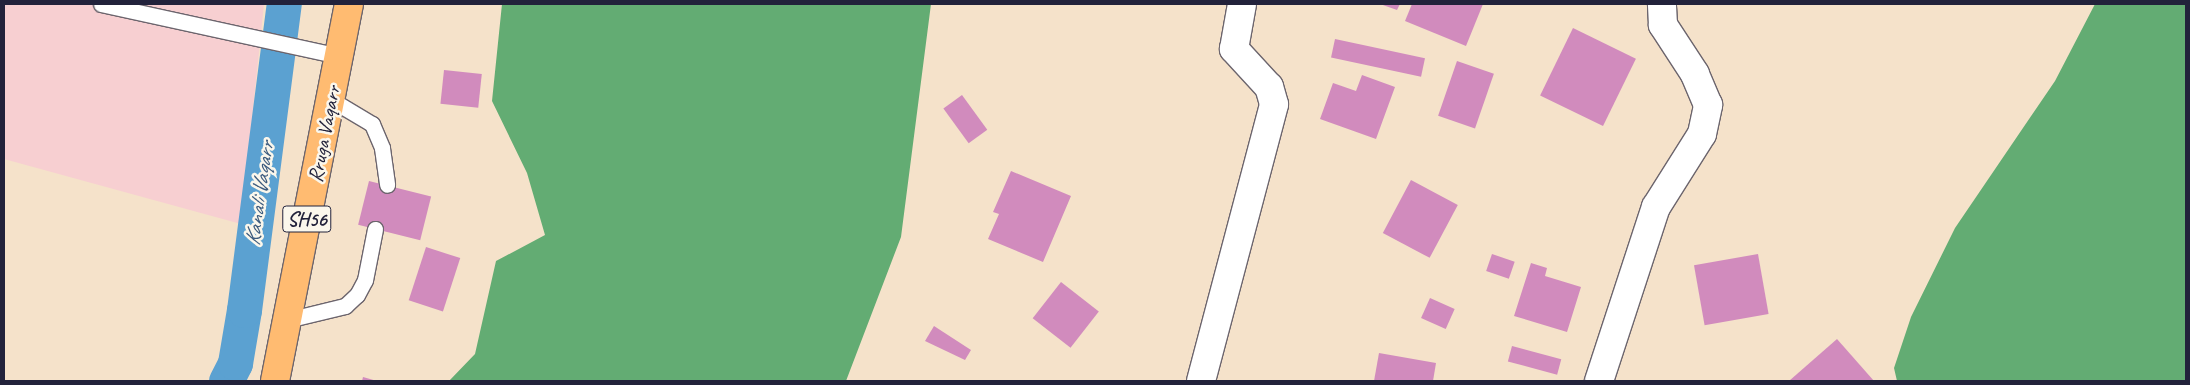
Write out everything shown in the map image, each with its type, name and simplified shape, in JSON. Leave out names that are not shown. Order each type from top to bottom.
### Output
[{"type":"main road","name":"Rruga Vaqarr","points":[[275,381],[349,4]]},
{"type":"street","points":[[1200,376],[1274,104],[1269,87],[1234,49],[1242,4]]},
{"type":"street","points":[[1599,381],[1656,207],[1702,134],[1708,105],[1695,74],[1663,25],[1662,4]]},
{"type":"lane","points":[[101,4],[338,56]]},
{"type":"lane","points":[[330,99],[372,124],[382,148],[387,185]]},
{"type":"lane","points":[[287,320],[345,306],[357,295],[365,280],[375,229]]},
{"type":"shaded area","points":[[4,4],[264,4],[241,224],[4,159]]},
{"type":"green space","points":[[502,4],[931,4],[901,237],[846,381],[449,381],[475,354],[496,261],[545,235],[527,173],[492,101]]},
{"type":"green space","points":[[2095,4],[2186,4],[2186,381],[1897,381],[1894,368],[1911,317],[1955,228],[2055,81]]},
{"type":"building","points":[[1380,4],[1400,4],[1397,10]]},
{"type":"building","points":[[1412,4],[1483,4],[1466,46],[1405,21]]},
{"type":"building","points":[[1573,28],[1636,59],[1603,126],[1540,95]]},
{"type":"building","points":[[1335,39],[1425,58],[1421,77],[1331,58]]},
{"type":"building","points":[[1457,61],[1494,74],[1475,129],[1438,116]]},
{"type":"building","points":[[444,70],[482,74],[478,108],[440,104]]},
{"type":"building","points":[[1362,75],[1395,87],[1376,139],[1320,119],[1333,83],[1356,91]]},
{"type":"building","points":[[962,95],[987,130],[969,143],[943,109]]},
{"type":"building","points":[[1011,171],[1071,196],[1043,262],[988,239],[999,214],[993,212]]},
{"type":"building","points":[[1411,180],[1458,205],[1430,258],[1383,233]]},
{"type":"building","points":[[369,181],[431,196],[420,240],[358,225]]},
{"type":"building","points":[[426,247],[460,258],[443,311],[409,300]]},
{"type":"building","points":[[1492,254],[1515,262],[1509,279],[1486,271]]},
{"type":"building","points":[[1758,254],[1769,314],[1705,325],[1694,265]]},
{"type":"building","points":[[1531,263],[1547,268],[1545,276],[1581,287],[1567,332],[1514,316]]},
{"type":"building","points":[[1061,282],[1099,312],[1071,348],[1033,318]]},
{"type":"building","points":[[1430,298],[1455,309],[1446,329],[1421,318]]},
{"type":"building","points":[[934,326],[971,350],[965,360],[925,341]]},
{"type":"building","points":[[1837,339],[1874,381],[1789,381]]},
{"type":"building","points":[[1512,346],[1561,359],[1557,375],[1508,361]]},
{"type":"building","points":[[1379,353],[1436,363],[1433,381],[1374,381]]},
{"type":"building","points":[[363,377],[377,381],[362,381]]},
{"type":"waterway","name":"Kanali Vaqarr","points":[[226,381],[235,363],[244,310],[284,4]]}]
